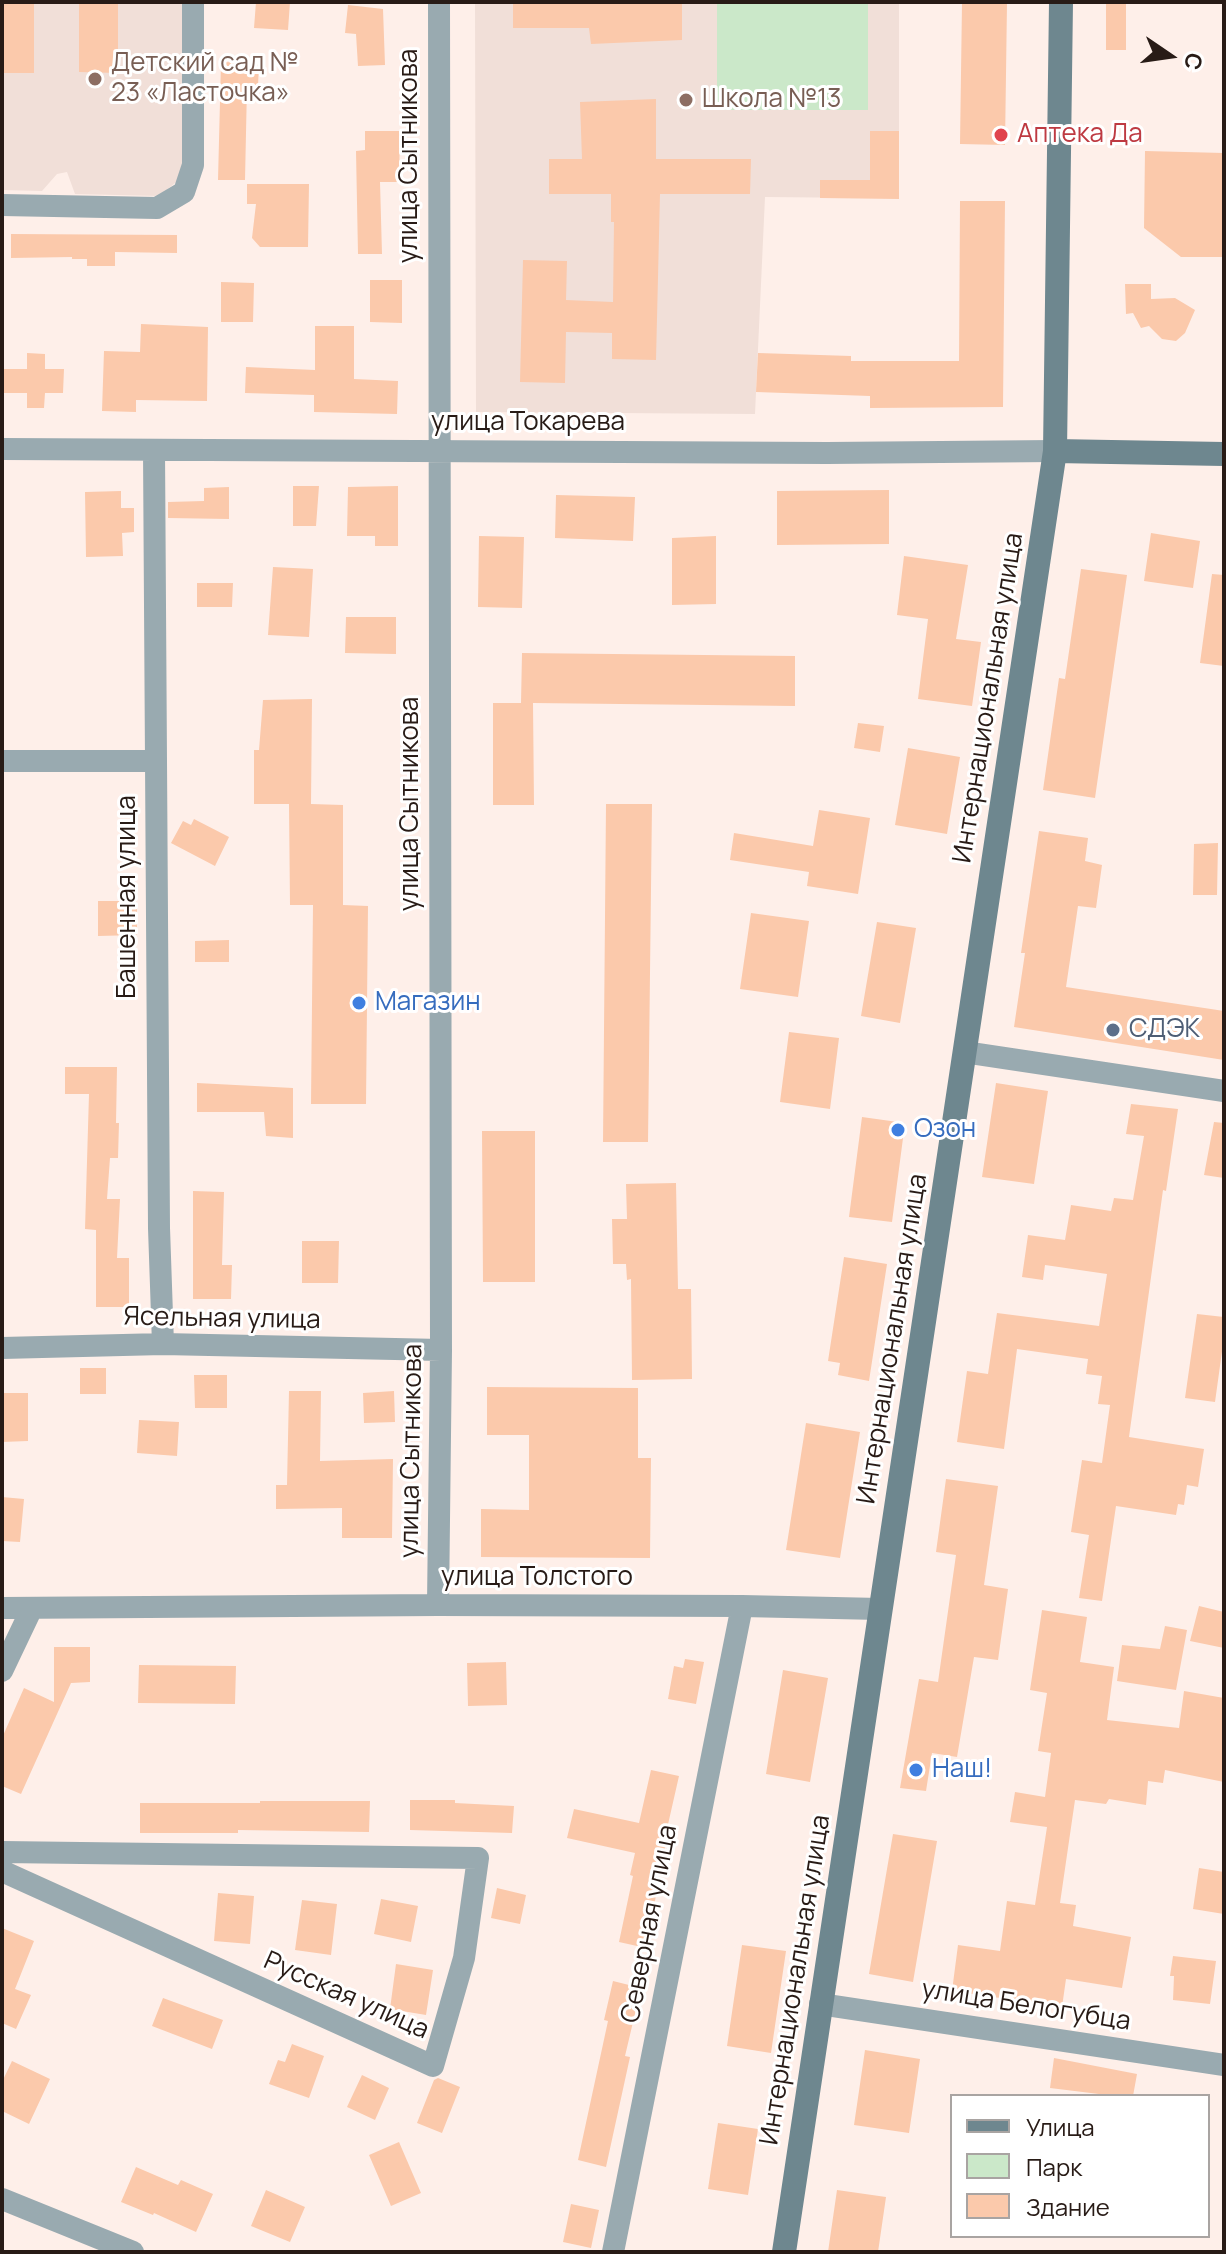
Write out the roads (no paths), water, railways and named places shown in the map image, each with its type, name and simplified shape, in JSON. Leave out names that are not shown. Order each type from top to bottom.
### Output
[{"type":"main road","name":"Интернациональная улица","points":[[784,2252],[1055,451],[1061,2]]},
{"type":"main road","points":[[1055,451],[1224,454]]},
{"type":"street","points":[[2,205],[157,208],[184,192],[193,165],[193,2]]},
{"type":"street","name":"улица Сытникова","points":[[438,1605],[441,1350],[439,2]]},
{"type":"street","name":"улица Токарева","points":[[2,449],[1055,451]]},
{"type":"street","name":"Башенная улица","points":[[154,450],[159,1228],[163,1344]]},
{"type":"street","points":[[2,761],[155,761]]},
{"type":"street","points":[[964,1052],[1224,1091]]},
{"type":"street","name":"Ясельная улица","points":[[2,1348],[163,1344],[441,1350]]},
{"type":"street","name":"улица Толстого","points":[[2,1608],[438,1605],[880,1609]]},
{"type":"street","name":"Северная улица","points":[[613,2252],[742,1606]]},
{"type":"street","points":[[2,1671],[32,1608]]},
{"type":"street","name":"Русская улица","points":[[2,1852],[478,1858],[464,1958],[433,2066],[2,1871]]},
{"type":"street","name":"улица Белогубца","points":[[820,2004],[1224,2065]]},
{"type":"street","points":[[2,2199],[133,2252]]},
{"type":"place","name":"Детский сад № 23 «Ласточка»","points":[[95,79]]},
{"type":"place","name":"Школа №13","points":[[686,100]]},
{"type":"place","name":"Аптека Да","points":[[1001,135]]},
{"type":"place","name":"Магазин","points":[[359,1003]]},
{"type":"place","name":"СДЭК","points":[[1113,1030]]},
{"type":"place","name":"Озон","points":[[898,1130]]},
{"type":"place","name":"Наш!","points":[[916,1770]]}]
